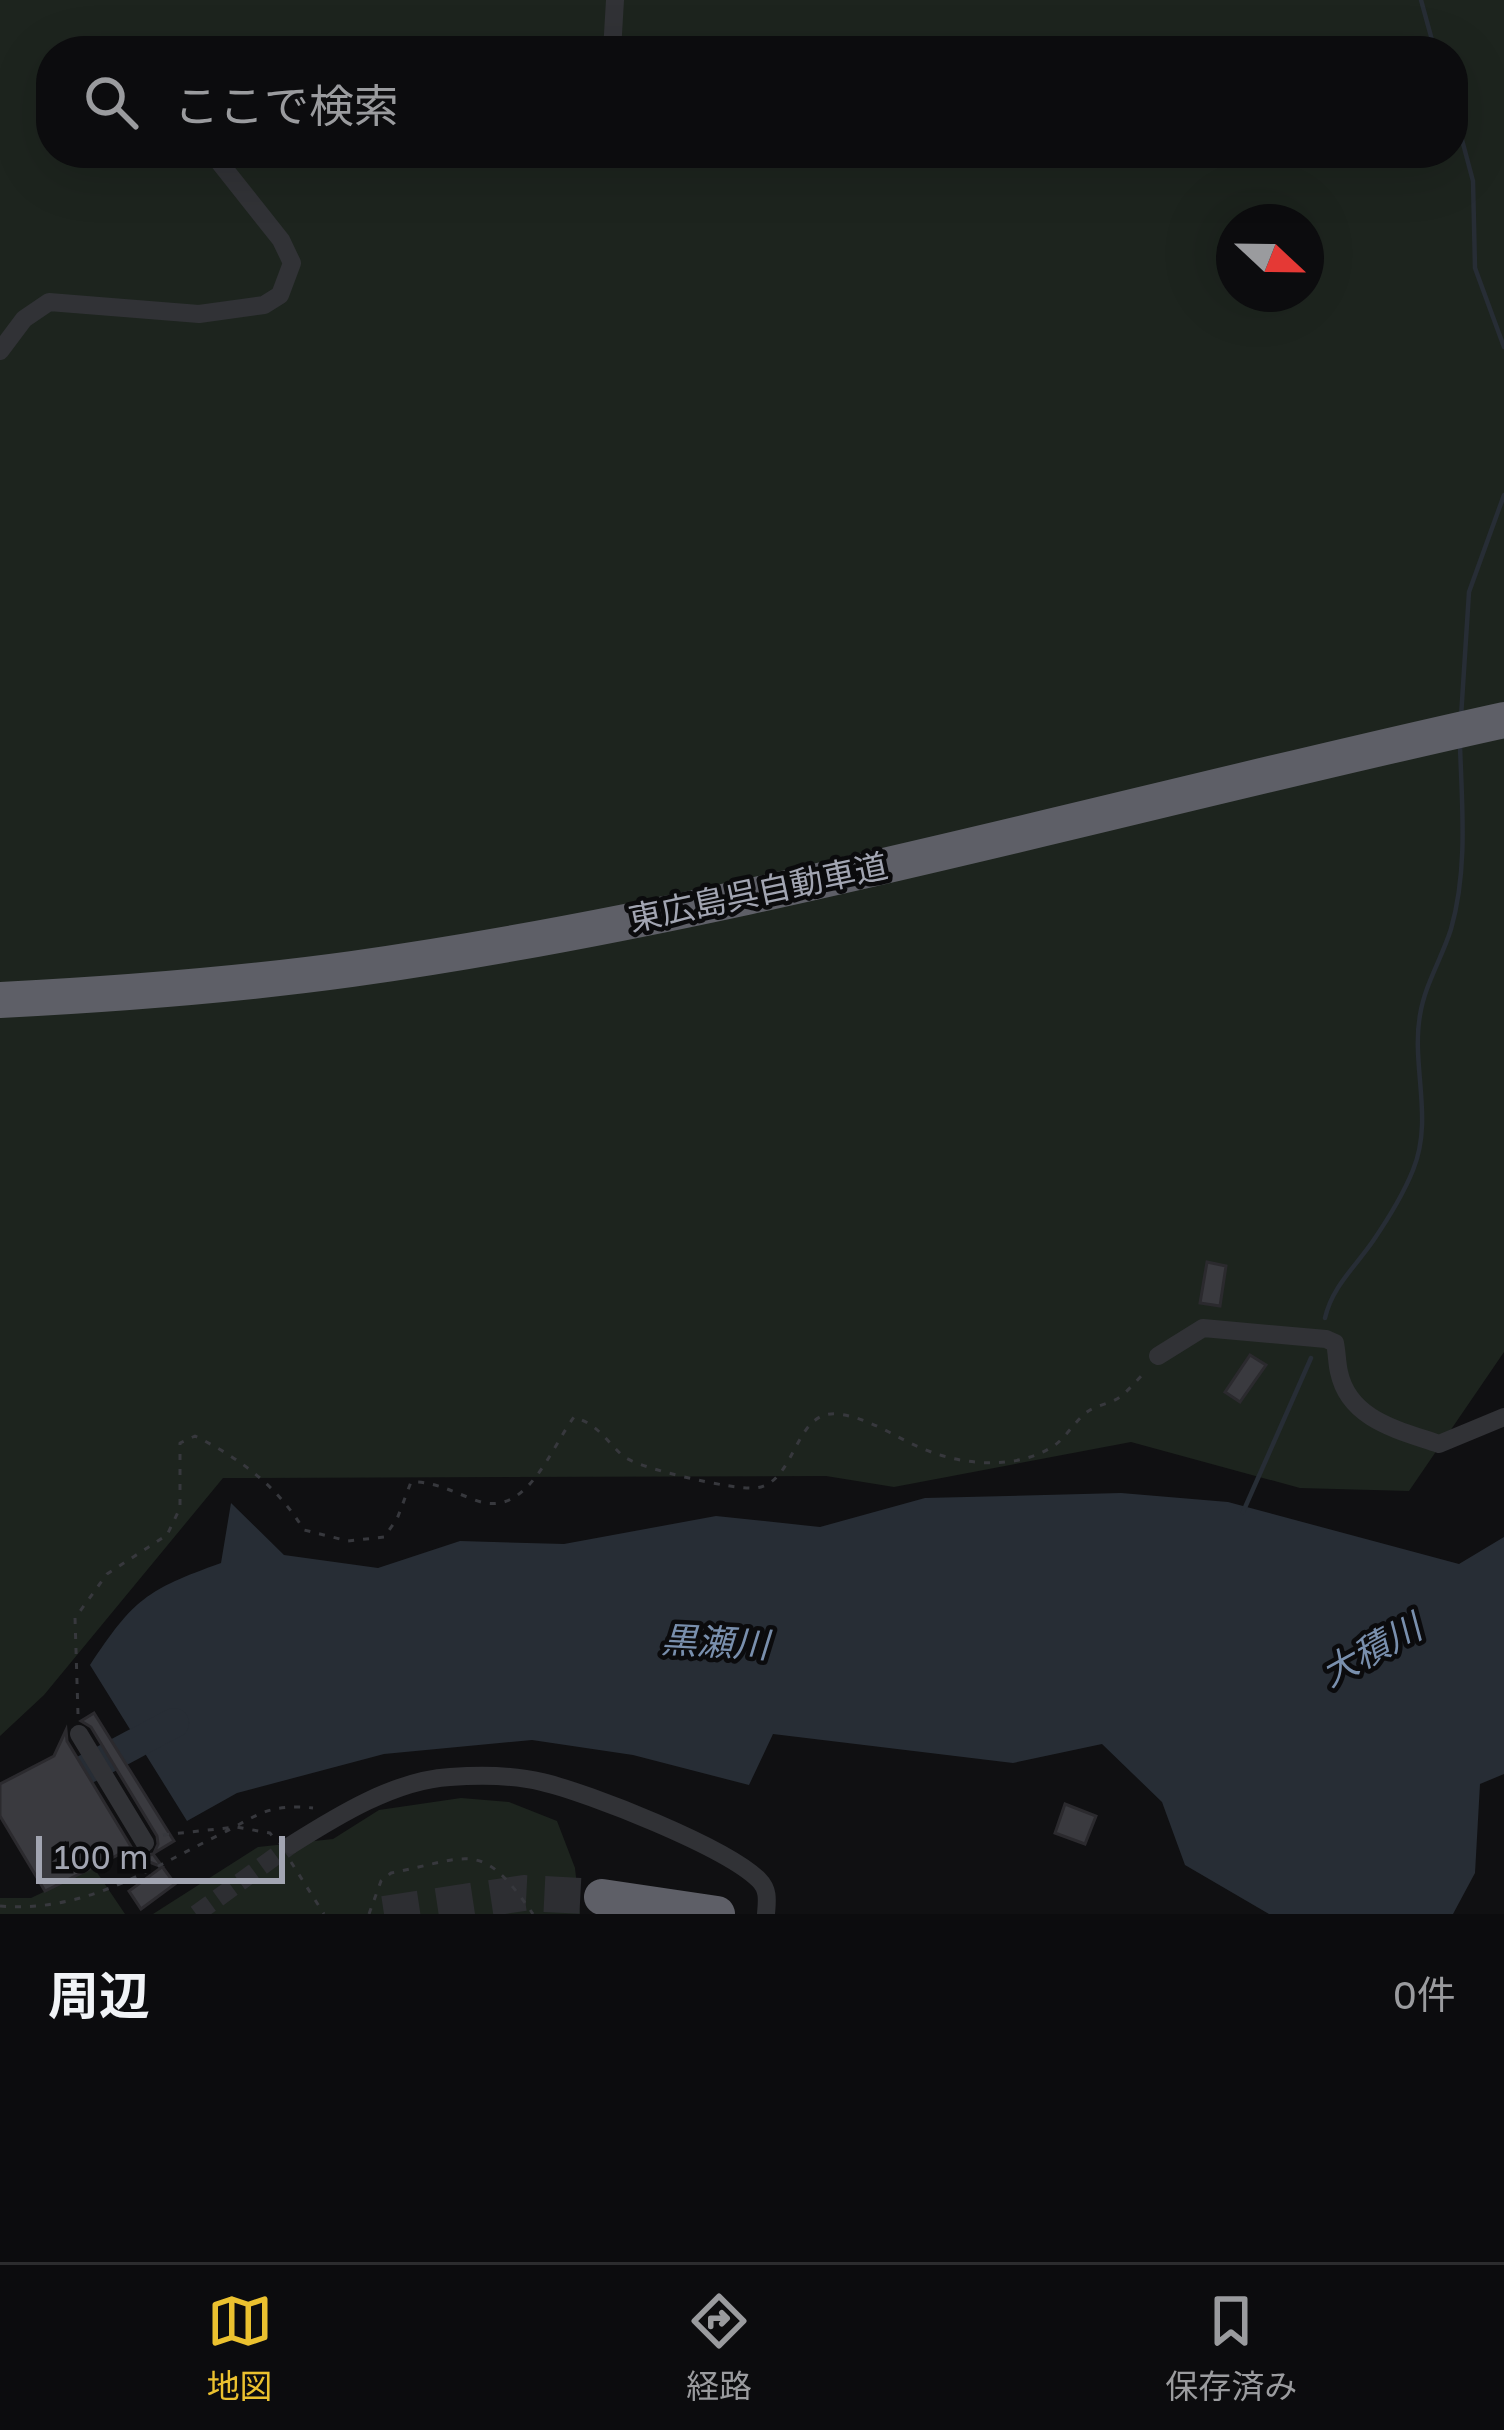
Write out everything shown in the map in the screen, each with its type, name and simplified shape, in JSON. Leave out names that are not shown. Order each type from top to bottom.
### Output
[{"type":"highway","name":"東広島呉自動車道","points":[[0,1000],[197,987],[373,965],[689,908],[1504,720]]},
{"type":"highway","points":[[602,1897],[716,1914]]},
{"type":"street","points":[[613,36],[615,0]]},
{"type":"street","points":[[0,351],[24,319],[50,302],[199,314],[264,305],[280,295],[292,263],[280,240],[224,168]]},
{"type":"street","points":[[1158,1356],[1203,1328],[1326,1339],[1335,1343],[1337,1367],[1350,1399],[1367,1417],[1439,1444],[1504,1417]]},
{"type":"street","points":[[79,1734],[154,1839]]},
{"type":"street","points":[[291,1845],[337,1816],[411,1786],[446,1777],[538,1780],[657,1825],[713,1852],[759,1880],[768,1894],[766,1914]]},
{"type":"path","points":[[79,1734],[75,1618],[106,1574],[167,1535],[180,1508],[180,1443],[195,1436],[255,1472],[288,1504],[304,1530],[347,1541],[384,1537],[397,1519],[411,1482],[427,1481],[483,1504],[506,1505],[524,1495],[574,1417],[594,1423],[624,1457],[642,1468],[752,1489],[770,1484],[816,1419],[835,1413],[891,1431],[937,1454],[972,1462],[1017,1462],[1055,1445],[1088,1410],[1119,1398],[1158,1356]]},
{"type":"path","points":[[0,1906],[35,1908],[113,1890],[256,1813],[292,1806],[337,1816]]},
{"type":"path","points":[[154,1839],[236,1827]]},
{"type":"path","points":[[369,1914],[381,1881],[391,1873],[469,1858],[485,1860],[498,1870],[533,1914]]},
{"type":"shaded area","points":[[0,0],[1504,0],[1504,1352],[1409,1491],[1300,1488],[1131,1442],[894,1487],[826,1476],[223,1478],[44,1695],[0,1736]]},
{"type":"shaded area","points":[[461,1798],[509,1802],[557,1821],[575,1868],[580,1914],[153,1914],[258,1847],[333,1839],[379,1810]]},
{"type":"shaded area","points":[[94,1868],[125,1914],[0,1914],[0,1898],[31,1898]]},
{"type":"water","name":"大積川","points":[[1121,1493],[1228,1502],[1459,1564],[1504,1537],[1504,1774],[1480,1784],[1475,1873],[1453,1914],[1269,1914],[1185,1865],[1162,1802],[1102,1744],[1013,1763],[773,1734],[749,1785],[633,1755],[532,1740],[384,1754],[237,1793],[187,1821],[90,1665],[118,1625],[144,1599],[221,1563],[231,1503],[284,1555],[378,1568],[460,1541],[564,1544],[716,1516],[820,1527],[925,1498]]},
{"type":"building","points":[[1207,1262],[1226,1266],[1220,1306],[1200,1303]]},
{"type":"building","points":[[1250,1355],[1266,1365],[1240,1402],[1225,1392]]},
{"type":"building","points":[[94,1713],[174,1841],[154,1853],[157,1836],[91,1727],[81,1721]]},
{"type":"building","points":[[66,1730],[67,1741],[133,1850],[144,1856],[153,1854],[175,1884],[141,1909],[129,1891],[162,1867],[124,1852],[45,1891],[0,1816],[0,1784],[54,1756]]},
{"type":"building","points":[[1065,1804],[1096,1816],[1085,1844],[1055,1833]]},
{"type":"waterway","points":[[1421,0],[1431,36]]},
{"type":"waterway","points":[[1468,162],[1473,181],[1475,268],[1504,347]]},
{"type":"waterway","points":[[1461,717],[1469,592],[1504,495]]},
{"type":"waterway","points":[[1325,1318],[1339,1287],[1395,1207],[1419,1151],[1420,1015],[1451,929],[1460,884],[1460,746]]},
{"type":"waterway","points":[[1243,1512],[1311,1358]]},
{"type":"waterway","name":"黒瀬川","points":[[0,1803],[67,1778],[174,1723]]},
{"type":"tunnel","points":[[196,1914],[291,1845]]},
{"type":"tunnel","points":[[384,1914],[524,1893],[602,1897]]}]
